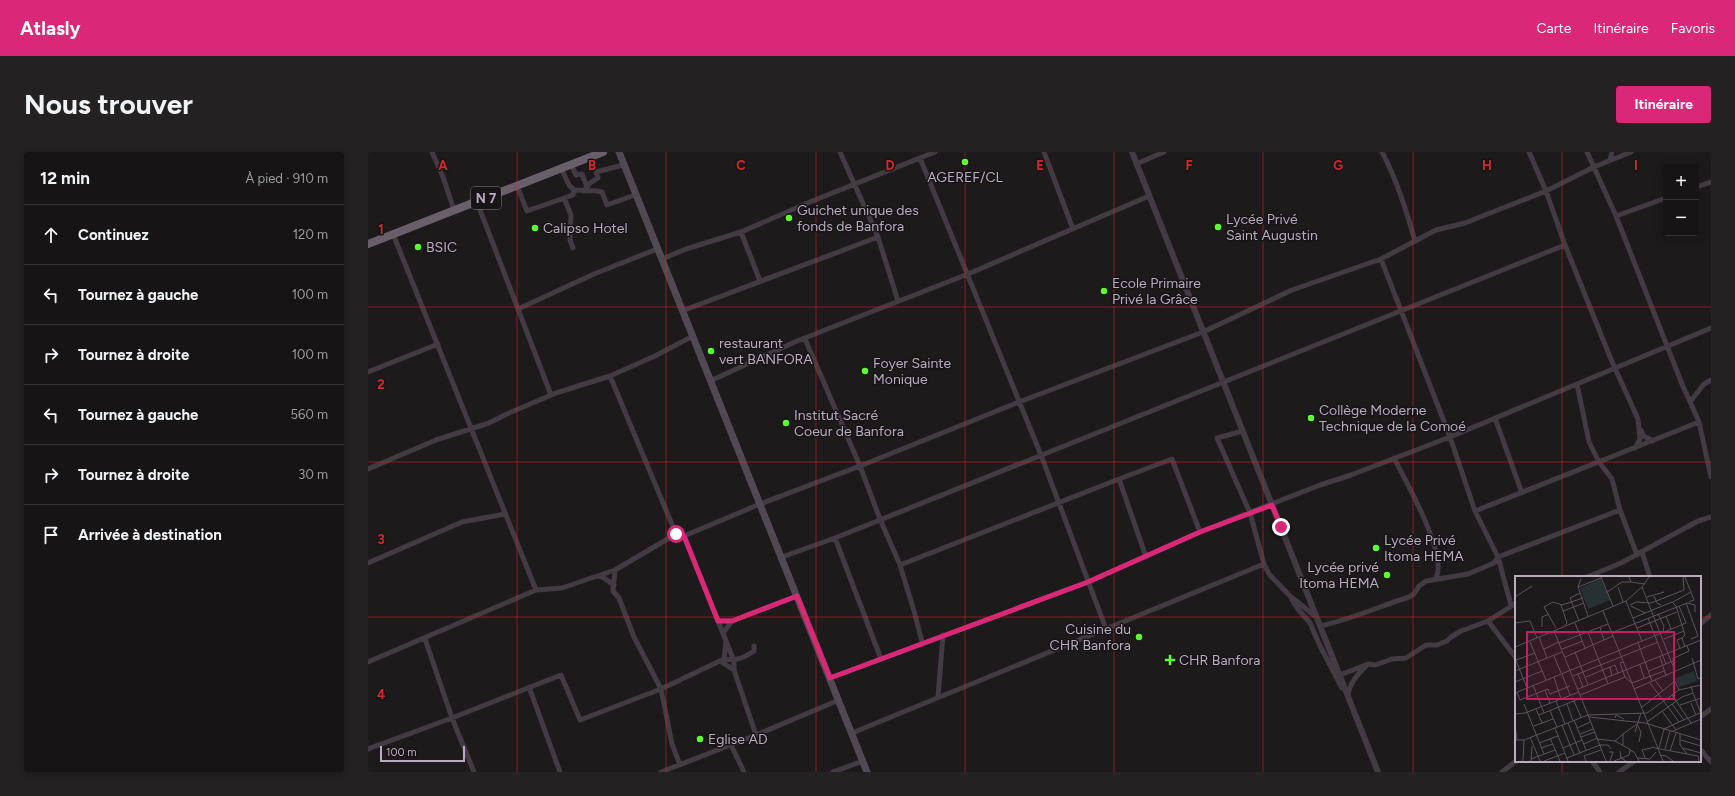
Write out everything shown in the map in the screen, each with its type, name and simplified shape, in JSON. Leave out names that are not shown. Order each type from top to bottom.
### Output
[{"type":"highway","name":"N 7","points":[[368,244],[603,152]]},
{"type":"main road","points":[[619,152],[868,772]]},
{"type":"street","points":[[432,152],[443,177],[454,210]]},
{"type":"street","points":[[840,152],[878,237],[898,301]]},
{"type":"street","points":[[662,259],[686,249],[741,232],[935,152]]},
{"type":"street","points":[[1044,152],[1073,229]]},
{"type":"street","points":[[1132,152],[1378,772]]},
{"type":"street","points":[[1136,164],[1164,152]]},
{"type":"street","points":[[1382,152],[1404,203],[1415,241]]},
{"type":"street","points":[[1529,152],[1546,191],[1565,245],[1615,368],[1634,408],[1640,429],[1644,436],[1653,441]]},
{"type":"street","points":[[1588,152],[1616,216],[1667,346],[1699,422],[1711,477]]},
{"type":"street","points":[[1610,160],[1612,152]]},
{"type":"street","points":[[368,662],[425,639],[536,590],[562,588],[615,570],[676,534],[684,536],[760,504],[860,466],[1019,402],[1203,332],[1292,290],[1381,259],[1436,230],[1465,223],[1546,191],[1594,167],[1631,152]]},
{"type":"street","points":[[920,158],[1041,455],[1106,629]]},
{"type":"street","points":[[571,164],[576,175],[582,174],[586,189]]},
{"type":"street","points":[[586,189],[598,178],[596,172],[623,165]]},
{"type":"street","points":[[560,168],[568,185],[574,190],[586,189],[602,192],[607,205],[635,195]]},
{"type":"street","points":[[1699,186],[1711,182]]},
{"type":"street","points":[[517,186],[527,211],[573,194],[574,190]]},
{"type":"street","points":[[710,381],[805,339],[968,274],[1149,196]]},
{"type":"street","points":[[564,198],[572,215],[570,240],[573,248]]},
{"type":"street","points":[[1616,216],[1663,199]]},
{"type":"street","points":[[477,202],[551,395]]},
{"type":"street","points":[[741,232],[760,281]]},
{"type":"street","points":[[393,234],[536,590]]},
{"type":"street","points":[[682,311],[878,237]]},
{"type":"street","points":[[782,557],[835,538],[1565,245]]},
{"type":"street","points":[[518,309],[594,274],[657,249]]},
{"type":"street","points":[[1340,675],[1368,664],[1375,665],[1392,659],[1406,658],[1420,648],[1447,641],[1461,631],[1488,621],[1513,604],[1498,557],[1475,512],[1450,437],[1381,259]]},
{"type":"street","points":[[830,678],[882,659],[922,642],[1088,582],[1200,532],[1450,437],[1711,328]]},
{"type":"street","points":[[368,469],[436,440],[472,430],[551,395],[610,376],[655,356],[692,336]]},
{"type":"street","points":[[805,339],[860,466],[880,519],[900,565],[922,642]]},
{"type":"street","points":[[368,372],[438,344]]},
{"type":"street","points":[[610,376],[676,534]]},
{"type":"street","points":[[1690,402],[1704,384],[1711,380]]},
{"type":"street","points":[[1577,384],[1585,418],[1586,433],[1593,453],[1612,479],[1620,510],[1650,576]]},
{"type":"street","points":[[1495,418],[1522,493]]},
{"type":"street","points":[[1475,512],[1699,422]]},
{"type":"street","points":[[1635,448],[1640,439],[1640,429]]},
{"type":"street","points":[[1243,431],[1217,438],[1250,513],[1264,564],[1269,574],[1290,596],[1314,614],[1320,626]]},
{"type":"street","points":[[1394,458],[1431,533],[1439,569],[1436,578]]},
{"type":"street","points":[[900,565],[1058,501],[1172,459],[1200,532]]},
{"type":"street","points":[[1119,479],[1146,557]]},
{"type":"street","points":[[1320,626],[1340,622],[1352,616],[1409,597],[1414,594],[1419,586],[1426,581],[1436,578],[1468,574],[1494,563],[1498,557],[1620,510]]},
{"type":"street","points":[[368,563],[462,522],[505,514]]},
{"type":"street","points":[[1589,576],[1640,554],[1698,521],[1711,517]]},
{"type":"street","points":[[684,536],[734,661],[734,670],[756,735]]},
{"type":"street","points":[[835,538],[882,659]]},
{"type":"street","points":[[852,733],[1264,564]]},
{"type":"street","points":[[615,570],[613,591],[619,598],[634,637],[661,689],[672,744],[680,765]]},
{"type":"street","points":[[598,576],[614,585]]},
{"type":"street","points":[[718,621],[732,621],[797,596]]},
{"type":"street","points":[[1290,596],[1297,608],[1313,628],[1320,646],[1351,702]]},
{"type":"street","points":[[1701,623],[1711,615]]},
{"type":"street","points":[[723,633],[732,621]]},
{"type":"street","points":[[1488,621],[1515,657]]},
{"type":"street","points":[[938,697],[943,635]]},
{"type":"street","points":[[425,639],[452,718],[474,772]]},
{"type":"street","points":[[722,660],[726,640]]},
{"type":"street","points":[[368,749],[561,675],[580,720],[661,689],[722,660],[734,661],[754,651],[754,646]]},
{"type":"street","points":[[722,660],[734,670]]},
{"type":"street","points":[[1348,695],[1354,679],[1368,664]]},
{"type":"street","points":[[529,687],[560,772]]},
{"type":"street","points":[[661,772],[756,735],[839,700]]},
{"type":"street","points":[[1701,715],[1711,709]]},
{"type":"street","points":[[731,745],[744,772]]},
{"type":"street","points":[[1701,750],[1711,762]]},
{"type":"street","points":[[833,772],[863,761]]},
{"type":"street","points":[[1502,772],[1515,762]]},
{"type":"street","points":[[1593,762],[1600,772]]},
{"type":"street","points":[[1619,772],[1634,762]]},
{"type":"place","name":"AGEREF/CL","points":[[965,162]]},
{"type":"place","name":"Guichet unique des fonds de Banfora","points":[[789,218]]},
{"type":"place","name":"Lycée Privé Saint Augustin","points":[[1218,227]]},
{"type":"place","name":"Calipso Hotel","points":[[535,228]]},
{"type":"place","name":"BSIC","points":[[418,247]]},
{"type":"place","name":"Ecole Primaire Privé la Grâce","points":[[1104,291]]},
{"type":"place","name":"restaurant vert BANFORA","points":[[711,351]]},
{"type":"place","name":"Foyer Sainte Monique","points":[[865,371]]},
{"type":"place","name":"Collège Moderne Technique de la Comoé","points":[[1311,418]]},
{"type":"place","name":"Institut Sacré Coeur de Banfora","points":[[786,423]]},
{"type":"place","name":"Lycée Privé Itoma HEMA","points":[[1376,548]]},
{"type":"place","name":"Lycée privé Itoma HEMA","points":[[1387,575]]},
{"type":"place","name":"Cuisine du CHR Banfora","points":[[1139,637]]},
{"type":"place","name":"CHR Banfora","points":[[1170,660]]},
{"type":"place","name":"Eglise AD","points":[[700,739]]},
{"type":"route","points":[[676,534],[684,536],[718,621],[732,621],[797,596],[830,678],[882,659],[922,642],[1088,582],[1200,532],[1272,505],[1281,527]]}]
